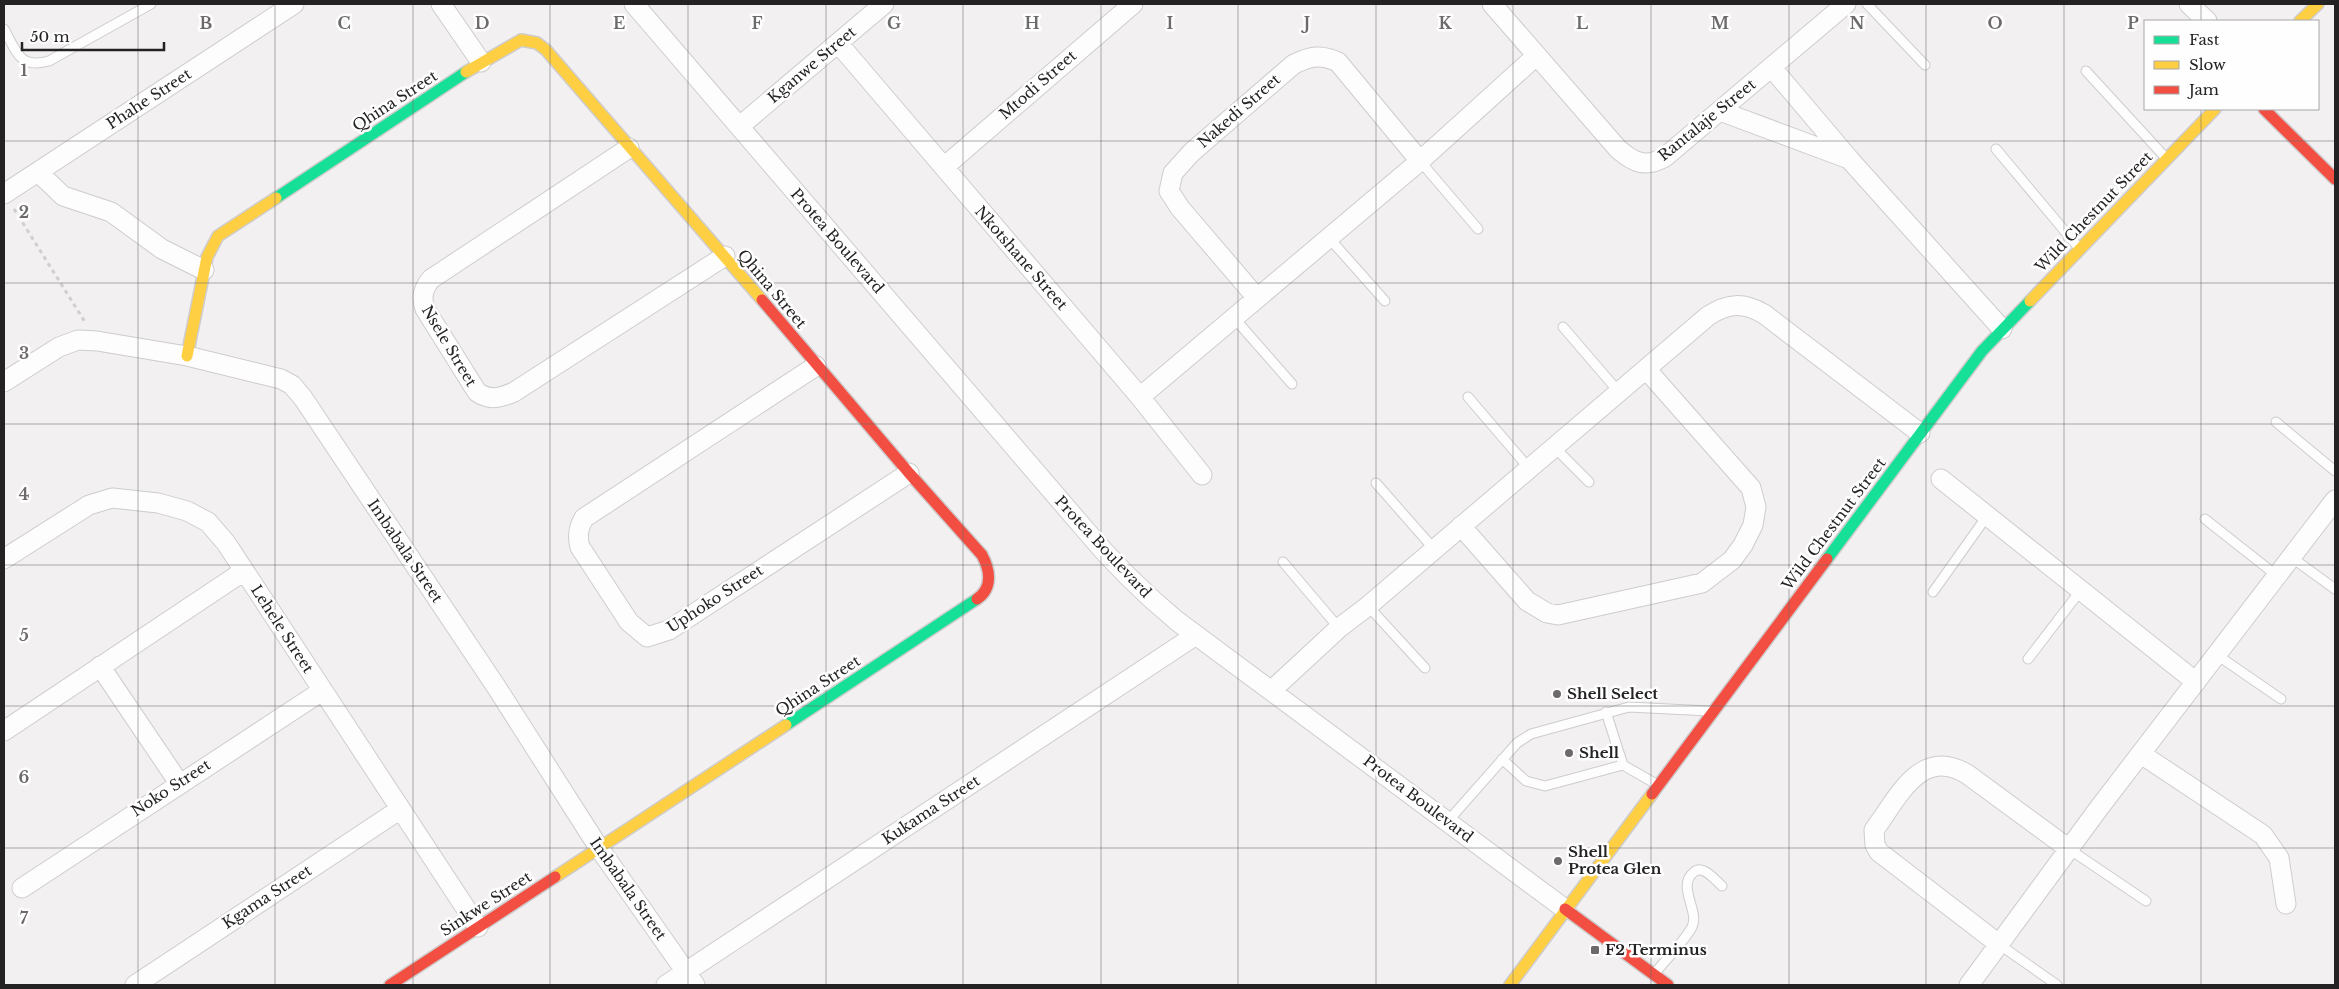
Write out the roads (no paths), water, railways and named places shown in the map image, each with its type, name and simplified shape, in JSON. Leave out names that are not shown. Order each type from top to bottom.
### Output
[{"type":"street","name":"Phahe Street","points":[[4,194],[294,4]]},
{"type":"street","name":"Protea Boulevard","points":[[634,4],[1116,566],[1146,596],[1668,985]]},
{"type":"street","name":"Kganwe Street","points":[[740,126],[884,4]]},
{"type":"street","name":"Mtodi Street","points":[[944,167],[1132,4]]},
{"type":"street","name":"Rantalaje Street","points":[[1492,4],[1618,149],[1635,162],[1643,164],[1654,163],[1665,157],[1846,4]]},
{"type":"street","points":[[2189,4],[2205,20]]},
{"type":"street","points":[[2301,20],[2318,4]]},
{"type":"street","points":[[447,8],[481,62]]},
{"type":"street","name":"Qhina Street","points":[[187,356],[204,270],[212,245],[228,228],[513,42],[521,40],[537,43],[554,59],[628,148],[725,256],[816,366],[982,555],[988,566],[991,578],[986,590],[980,597],[599,848]]},
{"type":"street","name":"Nkotshane Street","points":[[838,44],[1140,397],[1202,475]]},
{"type":"street","name":"Nakedi Street","points":[[1257,298],[1180,208],[1169,191],[1170,183],[1173,173],[1192,152],[1294,64],[1308,57],[1319,55],[1338,62],[1420,161]]},
{"type":"street","points":[[1140,397],[1235,319],[1257,298],[1420,161],[1536,56]]},
{"type":"street","points":[[1772,68],[1850,160],[2002,328]]},
{"type":"street","name":"Wild Chestnut Street","points":[[1510,985],[1565,908],[1714,711],[1971,364],[2002,328],[2214,110]]},
{"type":"street","points":[[2265,110],[2335,179]]},
{"type":"street","points":[[1720,111],[1850,160]]},
{"type":"street","name":"Nsele Street","points":[[628,148],[431,279],[425,286],[422,295],[425,309],[477,392],[483,396],[495,398],[514,392],[725,256]]},
{"type":"street","points":[[38,172],[63,196],[111,212],[162,250],[204,270]]},
{"type":"street","points":[[1272,690],[1339,628],[1368,606],[1618,391],[1708,316],[1729,305],[1742,305],[1764,314],[1920,433]]},
{"type":"street","name":"Imbabala Street","points":[[4,382],[68,342],[78,340],[97,341],[187,356],[281,379],[292,385],[303,398],[497,688],[599,848],[690,979]]},
{"type":"street","name":"Uphoko Street","points":[[816,366],[584,518],[579,526],[577,537],[580,547],[633,628],[647,637],[669,630],[909,473]]},
{"type":"street","points":[[1461,526],[1528,601],[1547,613],[1558,615],[1678,589],[1702,583],[1717,573],[1732,560],[1753,525],[1756,506],[1754,494],[1740,473],[1646,369]]},
{"type":"street","points":[[1941,479],[2196,682]]},
{"type":"street","name":"Lehele Street","points":[[4,559],[90,505],[112,498],[158,503],[202,518],[216,530],[244,571],[399,810],[478,927]]},
{"type":"street","points":[[1969,985],[2140,754],[2335,500]]},
{"type":"street","points":[[4,731],[244,571]]},
{"type":"street","name":"Kukama Street","points":[[666,985],[690,979],[1196,635]]},
{"type":"street","points":[[100,666],[179,782]]},
{"type":"street","name":"Noko Street","points":[[22,888],[179,782],[322,691]]},
{"type":"street","points":[[2140,754],[2263,835],[2279,858],[2286,904]]},
{"type":"street","points":[[2000,945],[1879,852],[1875,845],[1874,830],[1916,774],[1933,766],[1943,764],[1956,767],[1967,774],[2070,849]]},
{"type":"street","name":"Kgama Street","points":[[135,985],[399,810]]},
{"type":"street","name":"Sinkwe Street","points":[[390,985],[599,848]]},
{"type":"lane","points":[[4,29],[19,56],[27,63],[37,64],[50,61],[151,4]]},
{"type":"lane","points":[[1867,4],[1926,65]]},
{"type":"lane","points":[[2086,71],[2167,159]]},
{"type":"lane","points":[[1996,149],[2080,248]]},
{"type":"lane","points":[[1420,161],[1478,229]]},
{"type":"lane","points":[[1329,238],[1384,301]]},
{"type":"lane","points":[[1235,319],[1292,384]]},
{"type":"lane","points":[[1563,327],[1618,391]]},
{"type":"lane","points":[[1468,397],[1528,467]]},
{"type":"lane","points":[[2276,422],[2335,471]]},
{"type":"lane","points":[[1554,447],[1589,482]]},
{"type":"lane","points":[[1376,483],[1434,549]]},
{"type":"lane","points":[[1932,592],[1987,516]]},
{"type":"lane","points":[[2206,519],[2276,575]]},
{"type":"lane","points":[[2290,557],[2335,589]]},
{"type":"lane","points":[[1283,562],[1339,628]]},
{"type":"lane","points":[[2028,659],[2081,590]]},
{"type":"lane","points":[[1368,606],[1425,668]]},
{"type":"lane","points":[[2217,655],[2281,699]]},
{"type":"lane","points":[[1448,821],[1517,742],[1532,734],[1629,707],[1714,711]]},
{"type":"lane","points":[[1606,712],[1624,764],[1658,785]]},
{"type":"lane","points":[[1502,759],[1526,781],[1545,786],[1624,764]]},
{"type":"lane","points":[[2070,849],[2146,901]]},
{"type":"lane","points":[[1654,974],[1692,927],[1693,917],[1687,883],[1692,873],[1703,870],[1722,886]]},
{"type":"lane","points":[[2000,945],[2057,985]]},
{"type":"place","name":"Shell Select","points":[[1557,694]]},
{"type":"place","name":"Shell","points":[[1569,753]]},
{"type":"place","name":"Shell Protea Glen","points":[[1558,861]]},
{"type":"place","name":"F2 Terminus","points":[[1595,950]]}]
